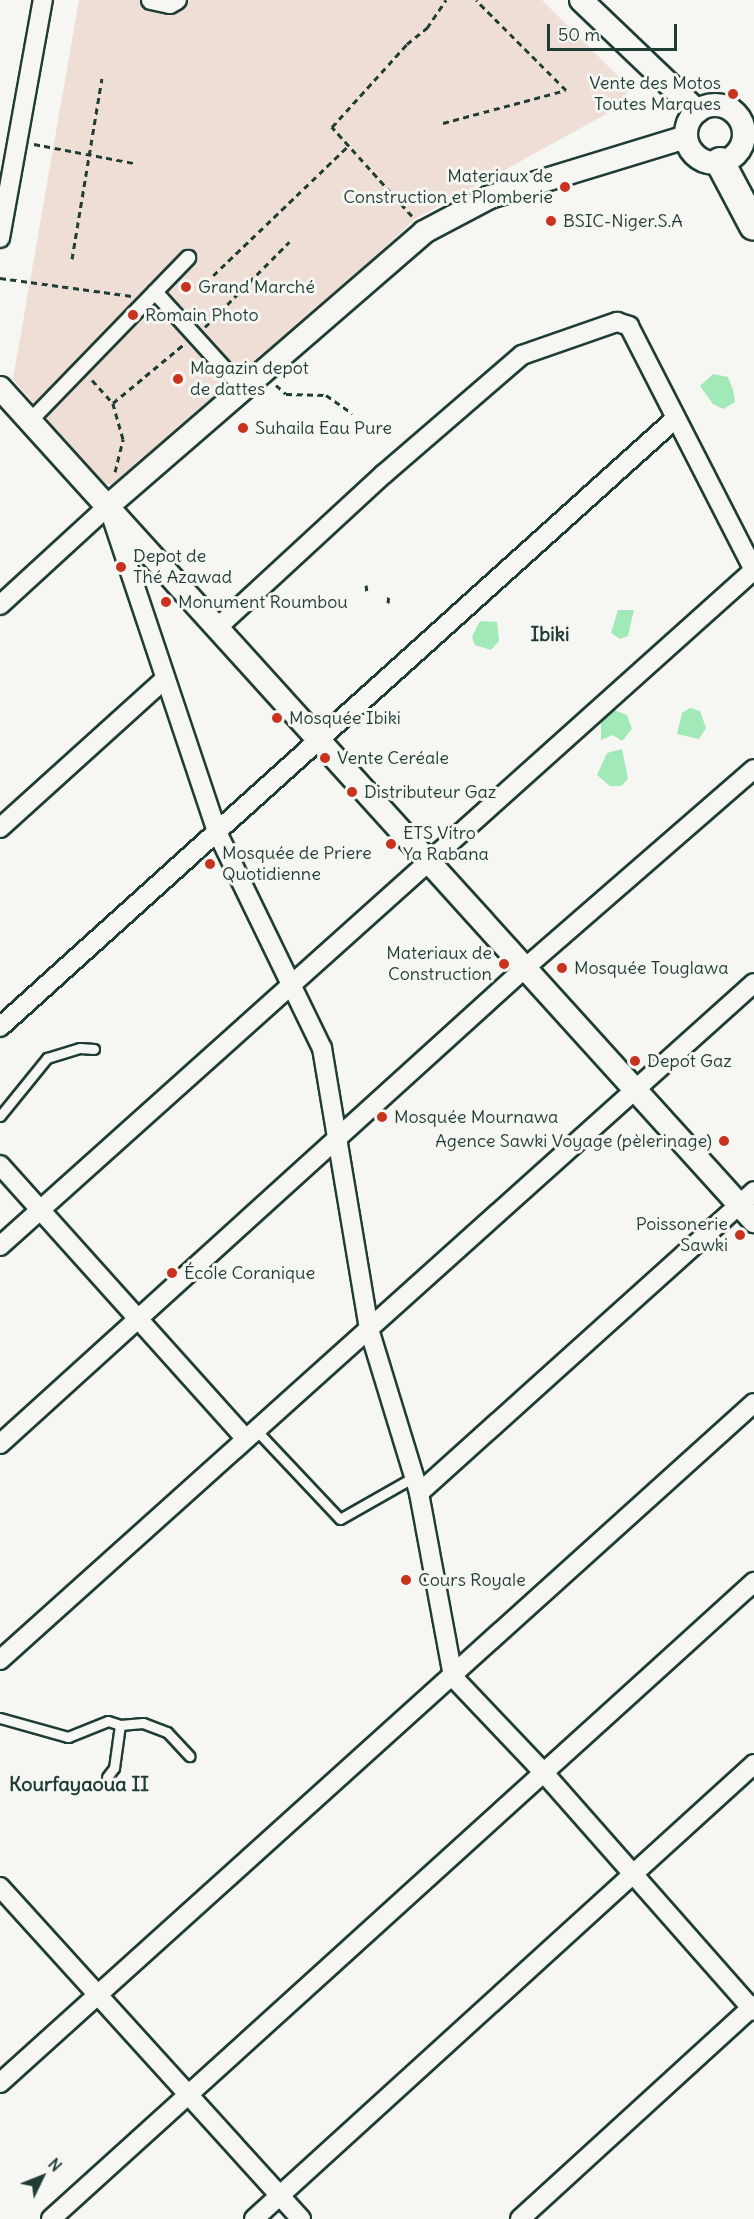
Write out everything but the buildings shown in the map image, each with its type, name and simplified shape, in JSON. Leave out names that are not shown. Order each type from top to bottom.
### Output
[{"type":"main road","points":[[720,162],[754,226]]},
{"type":"street","points":[[0,238],[16,140],[44,0]]},
{"type":"street","points":[[151,0],[170,4],[177,0]]},
{"type":"street","points":[[581,0],[697,111]]},
{"type":"street","points":[[724,107],[748,123],[737,153],[720,162],[702,159],[686,137],[687,127],[697,111],[724,107]]},
{"type":"street","points":[[0,604],[424,232],[490,197],[686,137]]},
{"type":"street","points":[[31,420],[188,258]]},
{"type":"street","points":[[152,296],[244,390]]},
{"type":"street","points":[[0,1246],[754,570],[675,420],[629,326],[617,322],[522,355],[384,474],[218,627]]},
{"type":"street","points":[[2,393],[116,500],[218,627],[635,1090],[746,1198],[754,1221]]},
{"type":"street","points":[[0,1027],[675,420]]},
{"type":"street","points":[[116,500],[165,679],[217,832],[293,983],[322,1048],[369,1329],[417,1485],[453,1677],[544,1773],[753,2008],[520,2219]]},
{"type":"street","points":[[0,828],[165,679]]},
{"type":"street","points":[[0,1444],[525,968],[754,769]]},
{"type":"street","points":[[0,1660],[754,983]]},
{"type":"street","points":[[0,1165],[136,1321],[251,1435]]},
{"type":"street","points":[[417,1485],[746,1198]]},
{"type":"street","points":[[0,2083],[453,1677],[754,1403]]},
{"type":"street","points":[[51,2219],[190,2097],[754,1582]]},
{"type":"street","points":[[254,2219],[754,1764]]},
{"type":"street","points":[[0,1887],[301,2219]]},
{"type":"lane","points":[[0,1116],[47,1058],[80,1048],[94,1049]]},
{"type":"lane","points":[[251,1435],[340,1519],[417,1485]]},
{"type":"lane","points":[[0,1718],[68,1737],[108,1721],[120,1725],[143,1722],[156,1726],[174,1738],[189,1756]]},
{"type":"lane","points":[[107,1778],[114,1767],[120,1725]]},
{"type":"path","points":[[424,232],[332,128],[407,44],[427,28],[446,0]]},
{"type":"path","points":[[442,123],[566,90],[476,0]]},
{"type":"path","points":[[72,259],[102,78]]},
{"type":"path","points":[[16,140],[134,163]]},
{"type":"path","points":[[198,290],[348,146]]},
{"type":"path","points":[[116,500],[115,472],[123,439],[113,403],[194,337],[289,242]]},
{"type":"path","points":[[0,278],[152,296]]},
{"type":"path","points":[[264,374],[286,394],[326,395],[352,413]]},
{"type":"path","points":[[366,585],[367,592]]},
{"type":"path","points":[[388,594],[388,603]]},
{"type":"shaded area","name":"Grand Marché","points":[[79,0],[542,0],[629,87],[621,106],[415,219],[271,354],[116,486],[99,482],[13,379]]},
{"type":"green space","points":[[713,374],[728,377],[733,390],[735,402],[723,409],[713,404],[700,386]]},
{"type":"green space","points":[[618,610],[634,610],[628,636],[620,639],[611,633]]},
{"type":"green space","points":[[480,621],[497,622],[499,641],[491,650],[475,645],[472,637]]},
{"type":"green space","points":[[690,708],[700,711],[706,728],[699,739],[677,734],[682,713]]},
{"type":"green space","points":[[611,709],[627,715],[632,729],[622,741],[613,735],[601,740],[601,723]]},
{"type":"green space","points":[[622,749],[628,779],[621,786],[610,786],[597,775],[607,753]]},
{"type":"place","name":"Vente des Motos Toutes Marques","points":[[733,94]]},
{"type":"place","name":"Materiaux de Construction et Plomberie","points":[[565,187]]},
{"type":"place","name":"BSIC-Niger.S.A","points":[[551,221]]},
{"type":"place","name":"Grand Marché","points":[[186,287]]},
{"type":"place","name":"Romain Photo","points":[[133,315]]},
{"type":"place","name":"Magazin depot de dattes","points":[[178,379]]},
{"type":"place","name":"Suhaila Eau Pure","points":[[243,428]]},
{"type":"place","name":"Depot de Thé Azawad","points":[[121,567]]},
{"type":"place","name":"Monument Roumbou","points":[[166,602]]},
{"type":"place","name":"Mosquée Ibiki","points":[[277,718]]},
{"type":"place","name":"Vente Ceréale","points":[[325,758]]},
{"type":"place","name":"Distributeur Gaz","points":[[352,792]]},
{"type":"place","name":"ETS Vitro Ya Rabana","points":[[391,844]]},
{"type":"place","name":"Mosquée de Priere Quotidienne","points":[[210,864]]},
{"type":"place","name":"Materiaux de Construction","points":[[504,964]]},
{"type":"place","name":"Mosquée Touglawa","points":[[562,968]]},
{"type":"place","name":"Depot Gaz","points":[[635,1061]]},
{"type":"place","name":"Mosquée Mournawa","points":[[382,1117]]},
{"type":"place","name":"Agence Sawki Voyage (pèlerinage)","points":[[724,1141]]},
{"type":"place","name":"Poissonerie Sawki","points":[[740,1235]]},
{"type":"place","name":"École Coranique","points":[[172,1273]]},
{"type":"place","name":"Cours Royale","points":[[406,1580]]},
{"type":"district","name":"Ibiki","points":[[550,633]]},
{"type":"district","name":"Kourfayaoua II","points":[[79,1783]]}]
